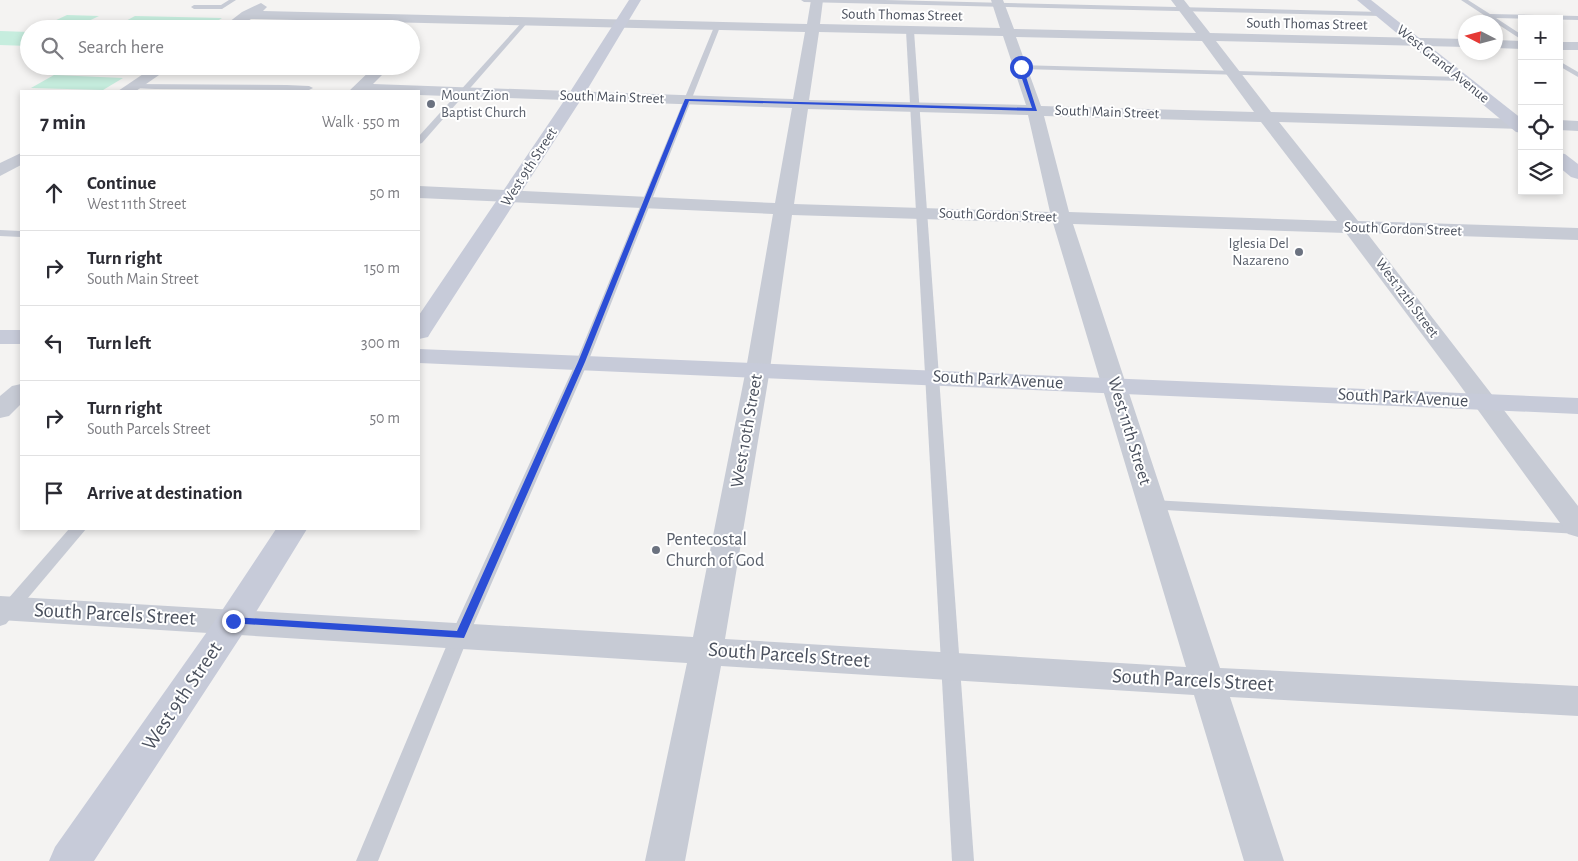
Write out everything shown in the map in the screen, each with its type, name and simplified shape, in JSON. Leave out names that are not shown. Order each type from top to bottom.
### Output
[{"type":"street","points":[[240,20],[272,0]]},
{"type":"street","name":"West 9th Street","points":[[420,331],[576,95],[635,0]]},
{"type":"street","name":"West 10th Street","points":[[665,861],[707,650],[758,370],[817,0]]},
{"type":"street","name":"West Grand Avenue","points":[[1363,0],[1518,123]]},
{"type":"street","name":"West 11th Street","points":[[998,2],[1035,110],[1061,217],[1264,861]]},
{"type":"street","name":"West 12th Street","points":[[1181,5],[1208,38],[1265,116],[1354,228],[1486,402],[1578,528]]},
{"type":"street","name":"South Thomas Street","points":[[247,15],[1458,43]]},
{"type":"street","points":[[420,31],[433,20]]},
{"type":"street","points":[[1503,44],[1518,45]]},
{"type":"street","points":[[1563,46],[1578,46]]},
{"type":"street","points":[[135,86],[152,75]]},
{"type":"street","points":[[360,89],[375,75]]},
{"type":"street","name":"South Main Street","points":[[360,89],[412,90]]},
{"type":"street","name":"South Main Street","points":[[420,90],[799,104],[1265,116],[1518,125]]},
{"type":"street","points":[[1563,125],[1578,126]]},
{"type":"street","points":[[0,171],[20,159]]},
{"type":"street","points":[[1563,161],[1578,173]]},
{"type":"street","name":"South Gordon Street","points":[[420,192],[785,209],[1578,234]]},
{"type":"street","points":[[0,337],[20,337]]},
{"type":"street","name":"South Park Avenue","points":[[420,356],[1578,406]]},
{"type":"street","points":[[0,410],[20,392]]},
{"type":"street","name":"West 9th Street","points":[[70,861],[233,621],[291,530]]},
{"type":"street","name":"South Parcels Street","points":[[3,612],[233,621],[1208,682],[1578,701]]},
{"type":"lane","points":[[206,0],[194,6],[222,7],[233,0]]},
{"type":"lane","points":[[804,0],[1181,5],[1381,14]]},
{"type":"lane","points":[[1464,0],[1487,15]]},
{"type":"lane","points":[[1503,16],[1578,18]]},
{"type":"lane","points":[[420,140],[526,22]]},
{"type":"lane","points":[[1503,25],[1518,35]]},
{"type":"lane","points":[[368,861],[460,635],[582,362],[717,26]]},
{"type":"lane","points":[[910,31],[963,861]]},
{"type":"lane","points":[[1563,66],[1578,75]]},
{"type":"lane","points":[[1021,67],[1461,79]]},
{"type":"lane","points":[[135,86],[219,81],[225,86]]},
{"type":"lane","points":[[135,86],[309,88]]},
{"type":"lane","points":[[0,233],[20,234]]},
{"type":"lane","points":[[1153,505],[1578,528]]},
{"type":"lane","points":[[3,612],[77,530]]},
{"type":"green space","points":[[67,15],[99,16],[91,20],[56,20]]},
{"type":"green space","points":[[135,16],[222,18],[219,20],[128,20]]},
{"type":"green space","points":[[0,31],[20,32],[20,46],[0,45]]},
{"type":"green space","points":[[54,75],[123,78],[103,90],[31,88]]},
{"type":"place","name":"Mount Zion Baptist Church","points":[[431,104]]},
{"type":"place","name":"Iglesia Del Nazareno","points":[[1299,252]]},
{"type":"place","name":"Pentecostal Church of God","points":[[656,550]]},
{"type":"route","points":[[233,621],[460,635],[582,362],[687,100],[1035,110],[1021,67]]}]
